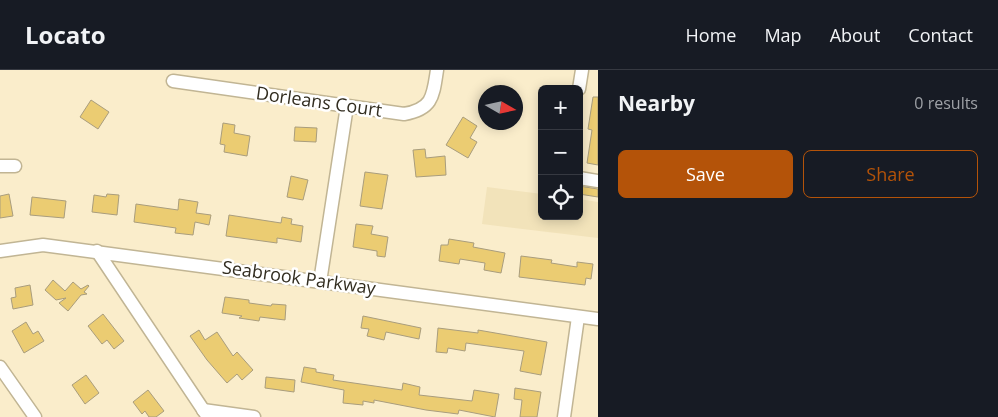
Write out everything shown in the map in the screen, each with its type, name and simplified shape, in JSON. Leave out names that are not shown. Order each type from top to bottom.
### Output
[{"type":"street","name":"Dorleans Court","points":[[173,81],[404,114],[418,112],[426,107],[434,94],[437,70]]},
{"type":"street","points":[[580,85],[582,70]]},
{"type":"street","points":[[320,282],[347,106]]},
{"type":"street","points":[[0,166],[14,166]]},
{"type":"street","points":[[583,179],[598,181]]},
{"type":"street","name":"Seabrook Parkway","points":[[0,251],[43,245],[97,251],[598,319]]},
{"type":"street","points":[[97,251],[205,413],[254,417]]},
{"type":"street","points":[[564,417],[578,317]]},
{"type":"street","points":[[0,367],[35,417]]},
{"type":"shaded area","points":[[487,187],[538,193],[538,220],[583,220],[583,200],[598,202],[598,238],[482,224]]},
{"type":"building","points":[[593,97],[598,97],[598,165],[587,163],[592,130],[588,129]]},
{"type":"building","points":[[91,100],[109,112],[98,129],[80,117]]},
{"type":"building","points":[[463,117],[477,126],[470,138],[477,142],[468,158],[446,145]]},
{"type":"building","points":[[223,123],[235,125],[234,133],[250,136],[247,156],[224,152],[225,145],[220,144]]},
{"type":"building","points":[[295,127],[317,128],[316,142],[294,141]]},
{"type":"building","points":[[425,149],[426,158],[445,156],[446,175],[416,177],[413,150]]},
{"type":"building","points":[[365,172],[388,175],[382,209],[360,206]]},
{"type":"building","points":[[291,176],[308,180],[303,200],[287,197]]},
{"type":"building","points":[[583,187],[598,189],[598,197],[583,195]]},
{"type":"building","points":[[9,194],[13,216],[0,218],[0,196]]},
{"type":"building","points":[[107,194],[119,195],[117,215],[92,212],[94,195],[106,197]]},
{"type":"building","points":[[32,197],[66,201],[64,218],[30,215]]},
{"type":"building","points":[[179,199],[198,202],[196,213],[211,215],[209,225],[195,222],[193,235],[175,233],[176,228],[134,222],[136,204],[178,210]]},
{"type":"building","points":[[229,215],[281,223],[282,217],[292,219],[291,224],[303,226],[301,242],[277,238],[277,243],[226,236]]},
{"type":"building","points":[[356,224],[373,226],[371,234],[388,237],[385,257],[377,256],[377,251],[353,247]]},
{"type":"building","points":[[449,239],[474,243],[473,247],[505,253],[501,273],[484,270],[485,263],[460,259],[459,264],[439,261],[441,245],[448,245]]},
{"type":"building","points":[[521,256],[552,260],[551,263],[577,267],[577,262],[593,264],[591,279],[586,278],[585,285],[519,277]]},
{"type":"building","points":[[53,280],[65,291],[73,282],[81,289],[88,285],[84,292],[87,294],[81,295],[68,311],[59,303],[66,298],[56,300],[45,290]]},
{"type":"building","points":[[30,285],[33,305],[13,309],[11,298],[16,297],[15,288]]},
{"type":"building","points":[[225,297],[249,300],[249,303],[271,306],[272,304],[286,305],[285,320],[260,317],[259,321],[222,313]]},
{"type":"building","points":[[103,314],[124,341],[114,349],[107,340],[102,344],[88,326]]},
{"type":"building","points":[[363,316],[421,328],[419,339],[386,332],[384,340],[367,336],[369,329],[361,328]]},
{"type":"building","points":[[26,322],[33,334],[38,331],[44,341],[24,353],[12,331]]},
{"type":"building","points":[[438,328],[478,333],[478,330],[547,342],[541,375],[520,371],[524,351],[466,343],[465,351],[448,348],[447,353],[436,352]]},
{"type":"building","points":[[199,330],[205,340],[217,332],[233,356],[237,352],[253,370],[242,380],[237,374],[227,383],[190,336]]},
{"type":"building","points":[[304,367],[316,369],[316,372],[334,375],[333,380],[402,390],[403,383],[420,387],[419,395],[472,401],[474,390],[499,394],[495,417],[459,410],[458,414],[426,410],[374,400],[374,403],[363,401],[363,405],[343,403],[344,390],[301,382]]},
{"type":"building","points":[[86,375],[99,393],[85,404],[72,385]]},
{"type":"building","points":[[266,377],[295,380],[294,392],[265,388]]},
{"type":"building","points":[[515,388],[541,392],[537,417],[520,417],[522,400],[514,399]]},
{"type":"building","points":[[148,390],[164,411],[156,417],[149,417],[145,411],[142,414],[133,402]]}]
